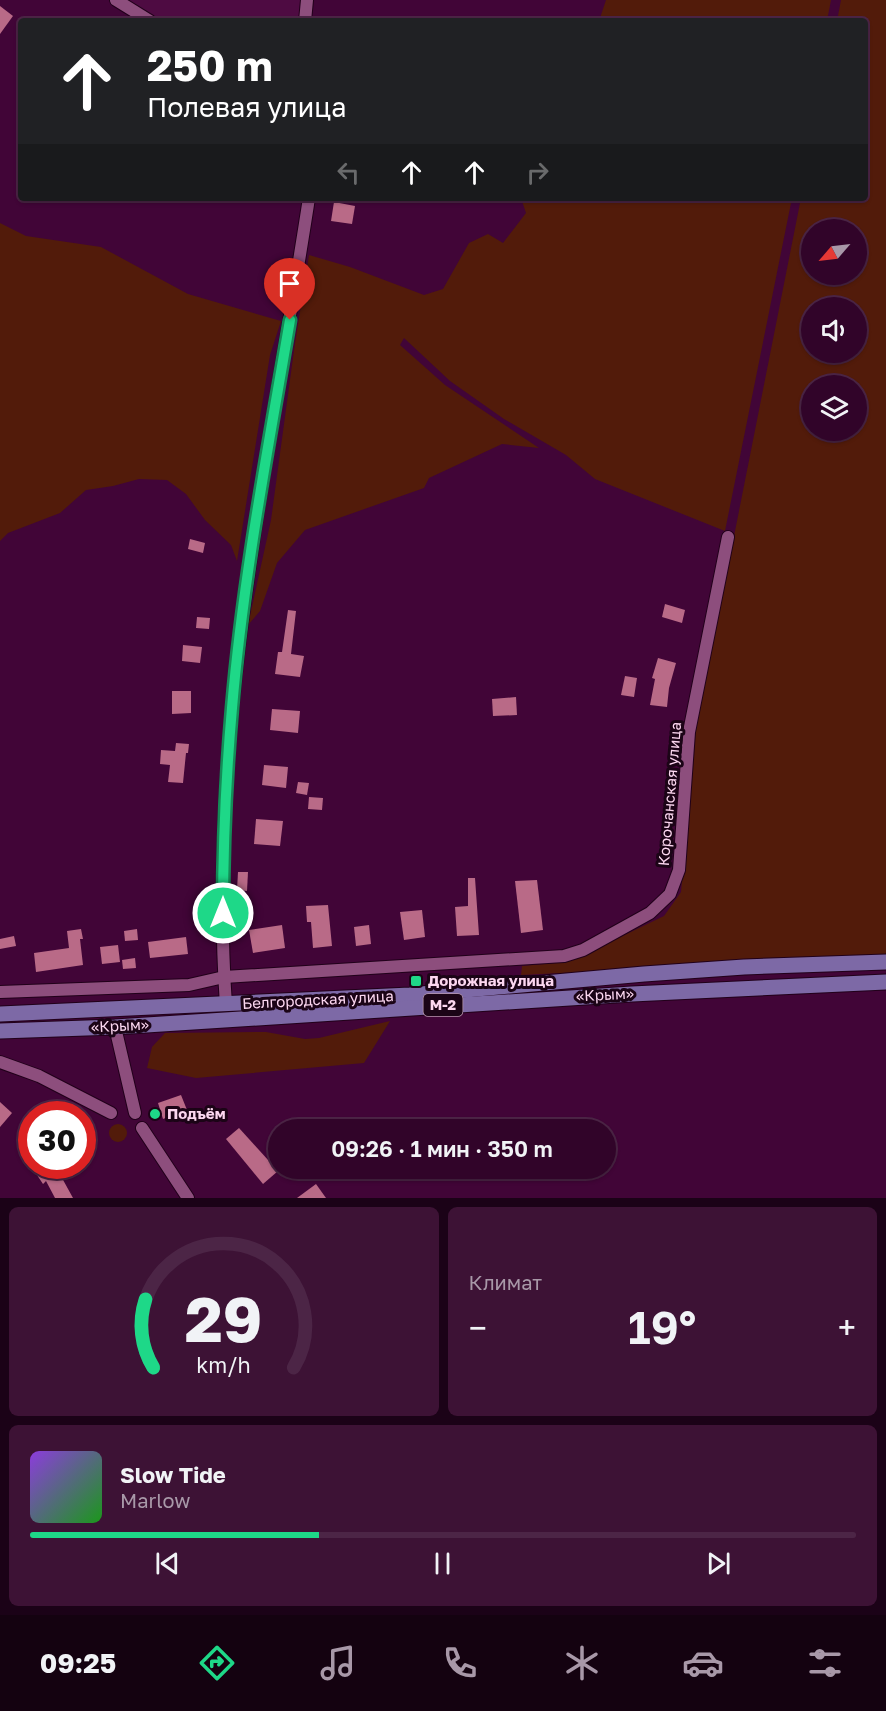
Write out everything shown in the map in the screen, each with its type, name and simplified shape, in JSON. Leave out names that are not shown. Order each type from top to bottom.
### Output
[{"type":"main road","name":"Белгородская улица","points":[[0,1014],[410,995],[744,967],[886,962]]},
{"type":"main road","name":"«Крым»","points":[[0,1031],[115,1027],[632,994],[886,982]]},
{"type":"street","points":[[116,0],[145,18]]},
{"type":"street","points":[[306,18],[307,0]]},
{"type":"street","points":[[226,1005],[222,936],[224,822],[232,707],[241,626],[309,201]]},
{"type":"street","name":"Корочанская улица","points":[[224,977],[564,956],[583,950],[650,912],[670,894],[679,870],[689,732],[728,537]]},
{"type":"street","points":[[0,992],[189,985],[224,977]]},
{"type":"street","points":[[115,1027],[135,1113]]},
{"type":"street","points":[[0,1062],[39,1076],[111,1113]]},
{"type":"street","points":[[142,1128],[188,1198]]},
{"type":"shaded area","points":[[123,0],[304,0],[303,18],[153,18]]},
{"type":"shaded area","points":[[606,0],[831,0],[828,18],[600,18]]},
{"type":"shaded area","points":[[841,0],[886,0],[886,957],[521,975],[522,966],[555,963],[581,956],[664,916],[681,892],[695,733],[800,201],[868,201],[868,18],[838,18]]},
{"type":"shaded area","points":[[522,201],[791,201],[725,531],[595,479],[566,455],[504,419],[450,381],[404,338],[400,345],[445,385],[539,448],[502,444],[429,478],[424,488],[305,530],[277,563],[260,611],[248,625],[271,520],[309,255],[350,267],[424,295],[443,289],[469,243],[488,234],[503,243],[526,213]]},
{"type":"shaded area","points":[[0,223],[26,236],[101,247],[188,294],[281,321],[270,355],[237,561],[231,545],[205,520],[186,494],[167,480],[139,479],[86,490],[60,513],[8,533],[0,541]]},
{"type":"shaded area","points":[[390,1021],[364,1063],[196,1078],[147,1068],[152,1047],[165,1033],[266,1032],[305,1039],[319,1038]]},
{"type":"shaded area","points":[[118,1124],[124,1127],[127,1133],[124,1139],[118,1142],[112,1139],[109,1133],[112,1127]]},
{"type":"building","points":[[0,6],[13,16],[0,34]]},
{"type":"building","points":[[334,202],[355,206],[352,224],[331,221]]},
{"type":"building","points":[[190,539],[205,543],[203,553],[188,549]]},
{"type":"building","points":[[665,604],[685,610],[682,623],[662,617]]},
{"type":"building","points":[[288,610],[296,611],[291,654],[304,656],[300,677],[275,674],[278,652],[282,652]]},
{"type":"building","points":[[197,617],[210,618],[209,629],[196,628]]},
{"type":"building","points":[[183,645],[202,647],[200,663],[182,661]]},
{"type":"building","points":[[658,658],[676,663],[669,688],[667,707],[650,705],[655,679],[652,678]]},
{"type":"building","points":[[625,676],[637,678],[634,697],[621,695]]},
{"type":"building","points":[[172,691],[191,691],[191,713],[172,714]]},
{"type":"building","points":[[516,697],[517,715],[493,716],[492,699]]},
{"type":"building","points":[[272,709],[300,711],[298,733],[270,730]]},
{"type":"building","points":[[176,743],[189,744],[183,783],[168,782],[170,765],[160,764],[161,750],[175,751]]},
{"type":"building","points":[[264,765],[288,767],[286,788],[262,785]]},
{"type":"building","points":[[298,782],[309,783],[307,795],[296,793]]},
{"type":"building","points":[[309,797],[323,798],[322,810],[308,809]]},
{"type":"building","points":[[256,819],[283,821],[280,846],[254,844]]},
{"type":"building","points":[[238,872],[248,872],[247,891],[237,890]]},
{"type":"building","points":[[468,878],[475,878],[479,935],[457,936],[455,907],[468,906]]},
{"type":"building","points":[[537,880],[543,930],[521,933],[515,881]]},
{"type":"building","points":[[328,905],[332,946],[313,948],[311,922],[307,922],[306,906]]},
{"type":"building","points":[[422,910],[425,937],[404,940],[400,912]]},
{"type":"building","points":[[282,925],[285,948],[253,953],[249,930]]},
{"type":"building","points":[[369,925],[371,944],[356,946],[354,927]]},
{"type":"building","points":[[81,929],[83,965],[36,972],[34,953],[69,948],[67,931]]},
{"type":"building","points":[[137,929],[138,940],[125,941],[124,931]]},
{"type":"building","points":[[14,936],[16,946],[0,949],[0,939]]},
{"type":"building","points":[[186,937],[188,954],[150,958],[148,942]]},
{"type":"building","points":[[118,945],[120,962],[102,964],[100,947]]},
{"type":"building","points":[[135,958],[136,968],[123,969],[122,960]]},
{"type":"building","points":[[181,1095],[187,1110],[163,1119],[158,1103]]},
{"type":"building","points":[[0,1102],[12,1113],[0,1127]]},
{"type":"building","points":[[239,1128],[268,1160],[269,1179],[263,1184],[226,1139]]},
{"type":"building","points":[[40,1179],[63,1179],[73,1198],[55,1198],[46,1181],[43,1184]]},
{"type":"building","points":[[316,1184],[326,1198],[297,1198]]},
{"type":"place","name":"Дорожная улица","points":[[416,981]]},
{"type":"place","name":"Подъём","points":[[155,1114]]},
{"type":"route","points":[[223,913],[224,822],[232,707],[241,626],[290,320]]}]
